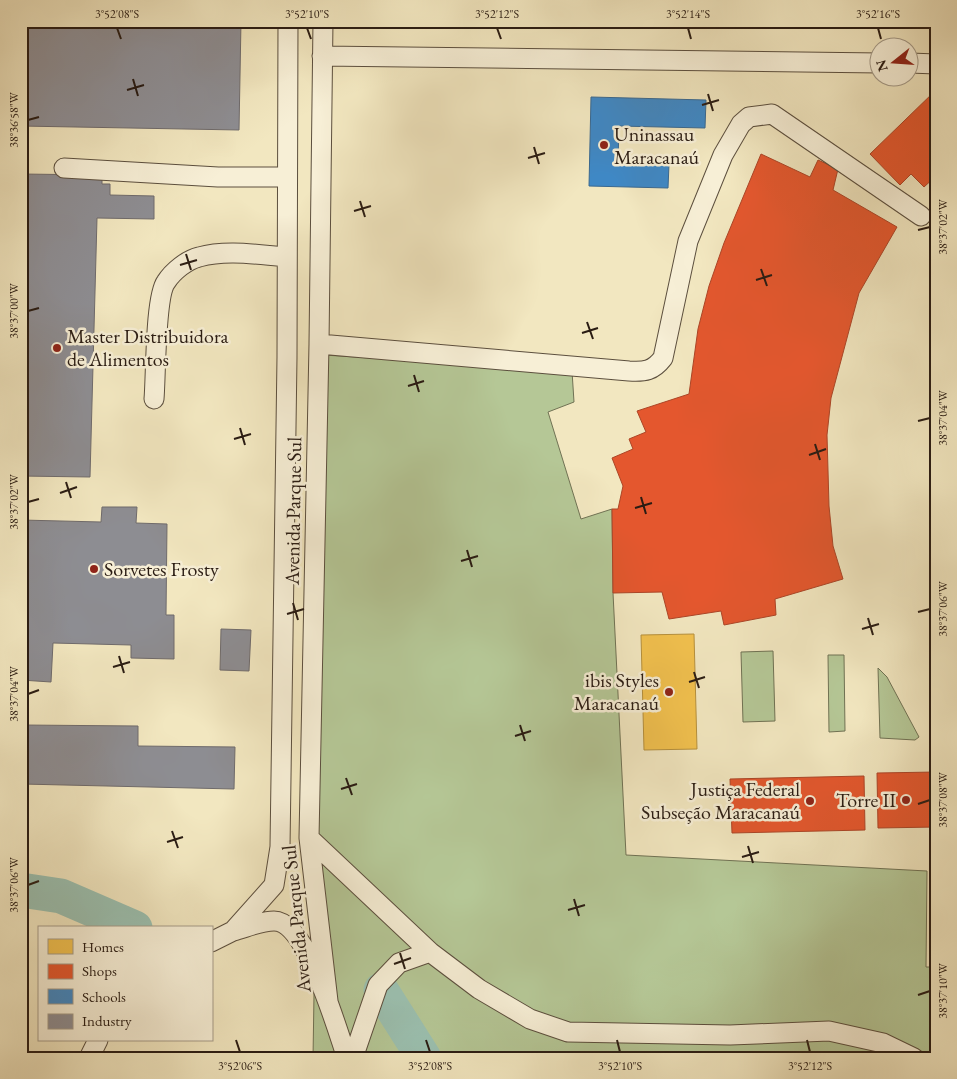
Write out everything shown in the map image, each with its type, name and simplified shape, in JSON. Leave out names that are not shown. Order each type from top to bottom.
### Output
[{"type":"street","name":"Avenida Parque Sul","points":[[233,931],[274,885],[280,847],[288,21]]},
{"type":"street","name":"Avenida Parque Sul","points":[[323,21],[319,344],[309,838],[328,1001]]},
{"type":"street","points":[[322,56],[870,63]]},
{"type":"street","points":[[920,63],[936,64]]},
{"type":"street","points":[[319,344],[629,371],[646,372],[656,368],[663,358],[688,242],[706,194],[723,155],[741,124],[750,117],[761,114],[772,114],[921,216]]},
{"type":"street","points":[[64,168],[218,177],[287,177]]},
{"type":"street","points":[[154,399],[160,300],[165,283],[179,268],[198,257],[221,254],[287,257]]},
{"type":"street","points":[[309,838],[430,952],[479,990],[530,1019],[568,1032],[721,1035],[829,1030],[882,1043],[914,1058]]},
{"type":"street","name":"Avenida Parque Sul","points":[[212,942],[233,931],[275,921],[291,927],[306,949],[328,1001],[347,1058]]},
{"type":"street","points":[[353,1058],[378,985],[399,963],[430,952]]},
{"type":"street","points":[[89,1058],[97,1042]]},
{"type":"green space","points":[[324,355],[572,371],[574,402],[548,412],[581,519],[612,509],[613,593],[626,855],[927,871],[926,967],[936,967],[936,1058],[313,1058]]},
{"type":"green space","points":[[773,651],[775,721],[743,722],[741,652]]},
{"type":"green space","points":[[828,655],[844,655],[845,731],[829,732]]},
{"type":"green space","points":[[878,668],[887,677],[919,737],[915,740],[880,738]]},
{"type":"building: Homes","name":"ibis Styles Maracanaú","points":[[694,634],[697,749],[644,750],[641,635]]},
{"type":"building: Shops","points":[[936,90],[936,176],[924,187],[911,174],[900,185],[870,154]]},
{"type":"building: Shops","points":[[761,154],[810,177],[818,160],[838,169],[833,190],[897,227],[859,293],[831,398],[827,435],[829,506],[833,546],[843,579],[775,599],[776,615],[724,625],[721,611],[669,619],[662,592],[613,593],[612,509],[618,509],[623,486],[612,458],[633,449],[629,439],[646,432],[637,411],[689,394],[698,329],[709,286],[724,243]]},
{"type":"building: Shops","name":"Torre II","points":[[936,772],[936,827],[878,828],[877,773]]},
{"type":"building: Shops","points":[[864,776],[865,830],[732,833],[730,779]]},
{"type":"building: Schools","name":"Uninassau Maracanaú","points":[[591,97],[706,100],[705,128],[619,126],[618,162],[669,164],[668,188],[589,186]]},
{"type":"building: Industry","points":[[21,21],[241,21],[239,130],[21,126]]},
{"type":"building: Industry","name":"Master Distribuidora de Alimentos","points":[[21,174],[102,175],[102,184],[110,184],[110,195],[154,196],[154,219],[97,218],[90,477],[21,476]]},
{"type":"building: Industry","name":"Sorvetes Frosty","points":[[102,507],[137,507],[136,523],[167,524],[166,615],[174,615],[174,659],[131,658],[131,645],[53,643],[51,682],[21,680],[21,520],[101,522]]},
{"type":"building: Industry","points":[[221,629],[251,630],[249,671],[220,670]]},
{"type":"building: Industry","points":[[23,725],[138,726],[138,746],[235,747],[234,789],[22,784]]},
{"type":"waterway","points":[[21,890],[61,896],[130,926]]},
{"type":"waterway","points":[[381,990],[424,1058]]},
{"type":"place","name":"Uninassau Maracanaú","points":[[604,145]]},
{"type":"place","name":"Master Distribuidora de Alimentos","points":[[57,348]]},
{"type":"place","name":"Sorvetes Frosty","points":[[94,569]]},
{"type":"place","name":"ibis Styles Maracanaú","points":[[669,692]]},
{"type":"place","name":"Torre II","points":[[906,800]]},
{"type":"place","name":"Justiça Federal Subseção Maracanaú","points":[[810,801]]}]
